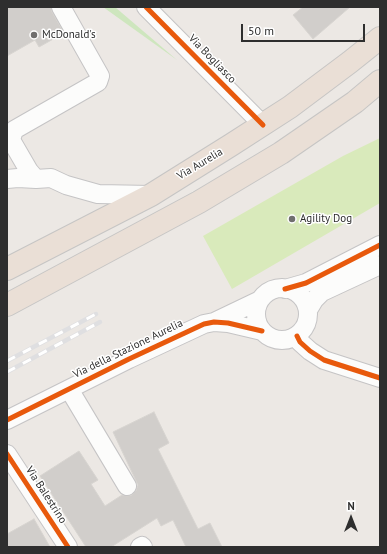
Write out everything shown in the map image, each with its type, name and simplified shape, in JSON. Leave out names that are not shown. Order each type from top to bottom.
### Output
[{"type":"highway","name":"Via Aurelia","points":[[7,269],[150,195],[263,125],[350,62],[380,38]]},
{"type":"highway","points":[[7,305],[199,202],[281,153],[355,102],[380,81]]},
{"type":"highway","points":[[355,102],[380,91]]},
{"type":"street","points":[[36,179],[29,171],[13,144],[12,134],[14,130],[98,82],[100,76],[61,7]]},
{"type":"street","name":"Via Bogliasco","points":[[146,7],[263,125]]},
{"type":"street","points":[[7,178],[51,178],[66,185],[98,194],[150,195]]},
{"type":"street","points":[[285,289],[306,283],[380,245]]},
{"type":"street","points":[[308,310],[314,300],[322,292],[380,265]]},
{"type":"street","points":[[275,289],[285,289],[296,292],[302,297],[308,310],[308,318],[306,325],[297,336],[289,340],[280,340],[271,338],[262,331],[258,325],[256,308],[260,300],[267,293],[275,289]]},
{"type":"street","points":[[214,322],[260,300]]},
{"type":"street","name":"Via della Stazione Aurelia","points":[[7,420],[188,331],[214,322],[236,324],[262,331]]},
{"type":"street","points":[[297,336],[300,342],[310,351],[324,360],[380,378]]},
{"type":"street","points":[[69,389],[127,486]]},
{"type":"street","name":"Via Balestrino","points":[[7,454],[68,547]]},
{"type":"green space","points":[[103,7],[115,7],[177,60]]},
{"type":"green space","name":"Agility Dog","points":[[380,138],[380,203],[232,289],[203,236],[343,156]]},
{"type":"building","name":"McDonald's","points":[[7,7],[51,7],[52,12],[64,33],[39,47],[35,40],[7,56]]},
{"type":"building","points":[[303,7],[350,7],[313,39],[293,15]]},
{"type":"building","points":[[154,412],[169,443],[158,449],[198,529],[210,523],[222,547],[186,547],[173,520],[161,526],[157,518],[111,547],[86,547],[40,476],[79,451],[98,480],[91,484],[105,506],[122,495],[132,495],[136,491],[138,485],[113,432]]},
{"type":"building","points":[[34,519],[50,547],[7,547],[7,534]]},
{"type":"railway","points":[[7,361],[96,314]]},
{"type":"railway","points":[[7,372],[100,322]]},
{"type":"cycle path","points":[[146,7],[263,125]]},
{"type":"cycle path","points":[[285,289],[306,283],[380,245]]},
{"type":"cycle path","points":[[7,420],[129,359],[204,324],[214,322],[228,323],[262,331]]},
{"type":"cycle path","points":[[297,336],[300,342],[310,351],[324,360],[380,378]]},
{"type":"cycle path","points":[[7,454],[68,547]]},
{"type":"place","name":"McDonald's","points":[[34,35]]},
{"type":"place","name":"Agility Dog","points":[[292,219]]}]
